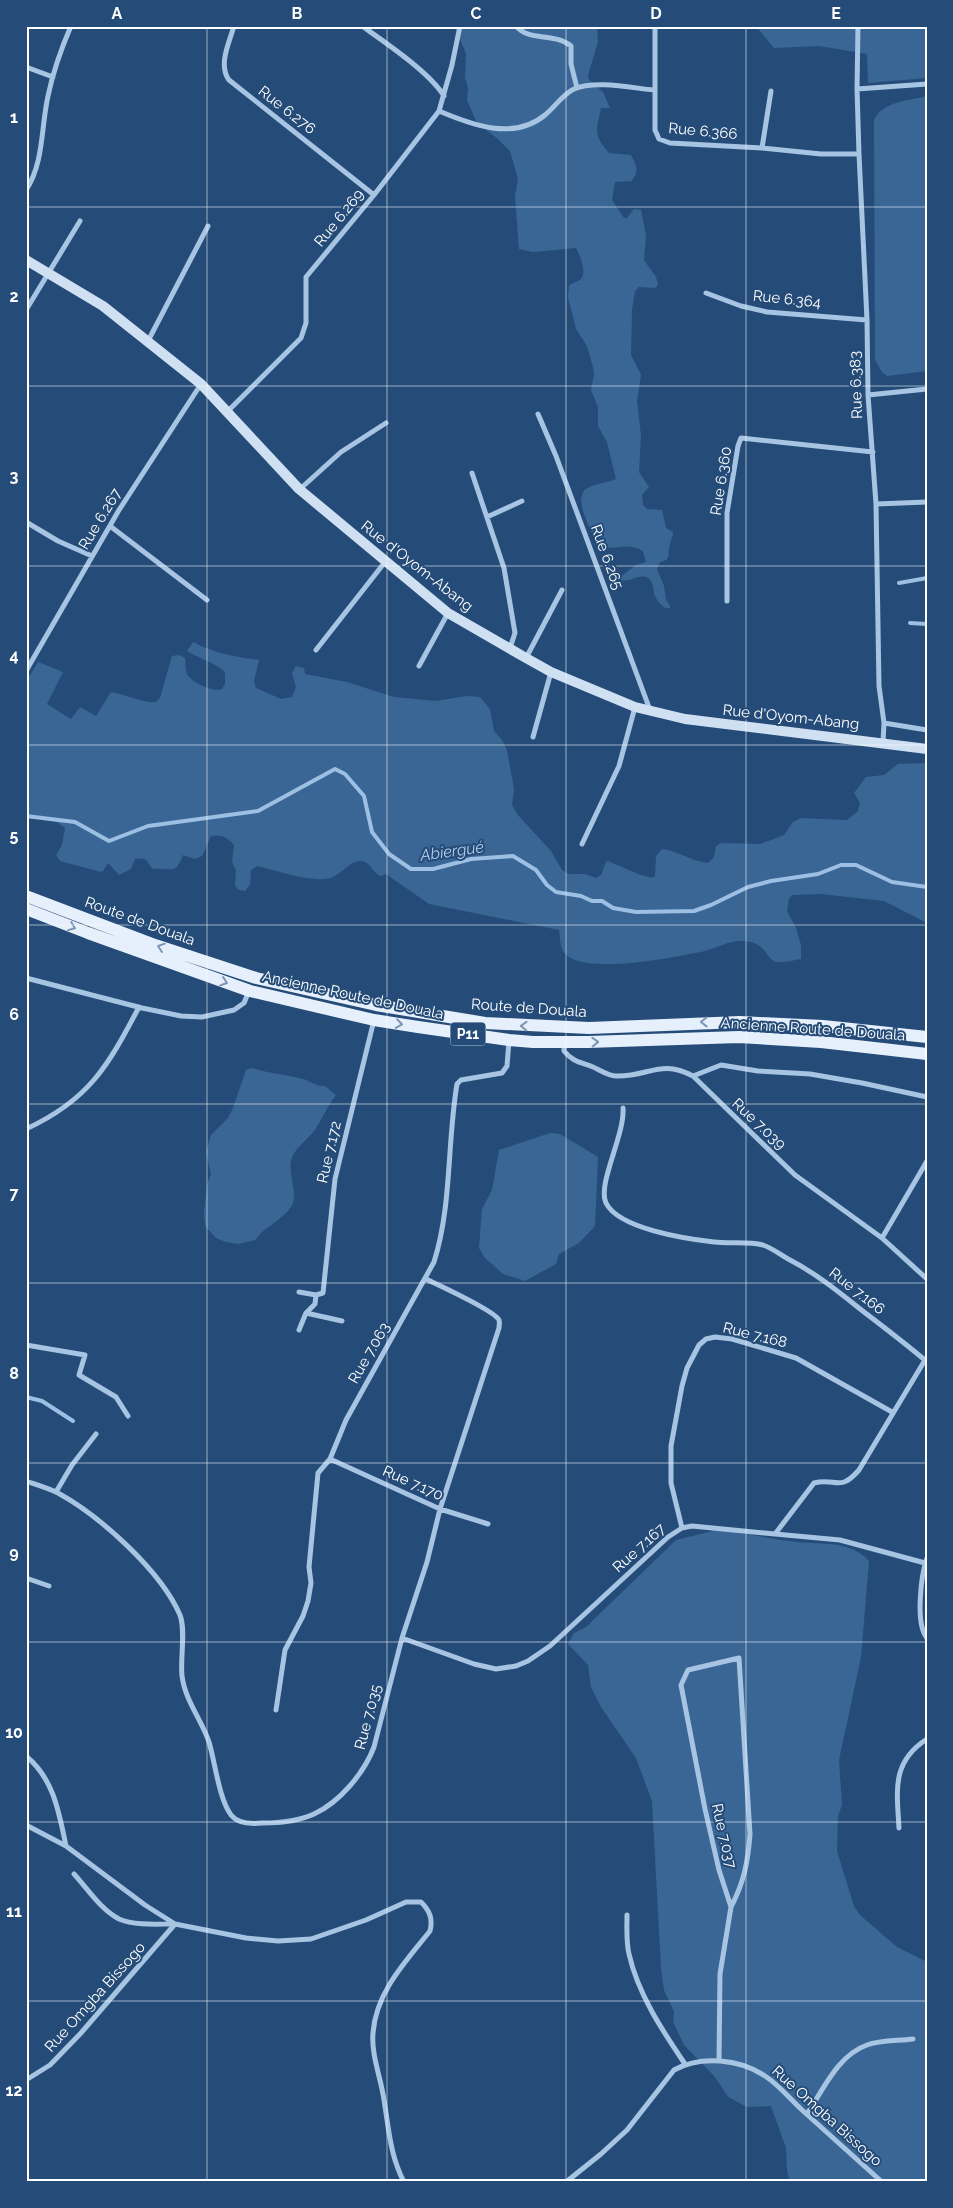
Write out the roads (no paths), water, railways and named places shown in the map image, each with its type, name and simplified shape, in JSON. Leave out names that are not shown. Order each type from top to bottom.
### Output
[{"type":"main road","name":"Rue d'Oyom-Abang","points":[[26,260],[102,306],[201,384],[299,489],[448,613],[551,672],[635,707],[685,719],[732,726],[883,742],[927,749]]},
{"type":"main road","name":"Route de Douala","points":[[26,896],[182,954],[286,986],[431,1015],[511,1026],[589,1028],[740,1022],[823,1026],[927,1037]]},
{"type":"main road","name":"Ancienne Route de Douala","points":[[26,909],[250,991],[374,1020],[509,1040],[564,1042],[739,1037],[821,1042],[927,1054]]},
{"type":"main road","points":[[283,1000],[286,986]]},
{"type":"street","points":[[26,190],[37,170],[44,117],[57,59],[71,26]]},
{"type":"street","name":"Rue 6.276","points":[[234,26],[224,64],[224,73],[229,80],[374,195]]},
{"type":"street","points":[[362,26],[439,87],[444,96]]},
{"type":"street","name":"Rue 6.269","points":[[228,411],[301,338],[306,323],[306,277],[440,111],[460,26]]},
{"type":"street","points":[[516,26],[522,33],[529,36],[548,36],[564,41],[571,46],[571,64],[577,88]]},
{"type":"street","name":"Rue 6.366","points":[[655,26],[654,130],[659,139],[670,143],[762,148],[821,154],[859,154]]},
{"type":"street","name":"Rue 6.383","points":[[858,26],[859,154],[867,320],[868,395],[876,504],[879,686],[884,724],[883,742]]},
{"type":"street","points":[[26,67],[53,77]]},
{"type":"street","points":[[857,89],[927,84]]},
{"type":"street","points":[[440,111],[466,122],[491,129],[516,127],[544,116],[569,92],[577,88],[617,86],[654,90]]},
{"type":"street","points":[[762,148],[772,91]]},
{"type":"street","points":[[26,310],[80,221]]},
{"type":"street","points":[[148,341],[208,226]]},
{"type":"street","name":"Rue 6.364","points":[[706,293],[741,306],[767,312],[867,320]]},
{"type":"street","name":"Rue 6.267","points":[[26,671],[110,526],[201,384]]},
{"type":"street","points":[[868,395],[927,390]]},
{"type":"street","name":"Rue 6.265","points":[[538,414],[556,456],[650,710]]},
{"type":"street","points":[[299,489],[351,444],[386,423]]},
{"type":"street","name":"Rue 6.360","points":[[727,601],[727,513],[738,446],[742,438],[873,452]]},
{"type":"street","points":[[472,473],[504,568],[515,633],[510,649]]},
{"type":"street","points":[[487,518],[522,501]]},
{"type":"street","points":[[876,504],[927,502]]},
{"type":"street","points":[[26,522],[92,556]]},
{"type":"street","points":[[110,526],[207,600]]},
{"type":"street","points":[[316,650],[385,562]]},
{"type":"street","points":[[526,658],[562,590]]},
{"type":"street","points":[[419,666],[448,613]]},
{"type":"street","points":[[533,737],[551,672]]},
{"type":"street","points":[[582,844],[619,766],[635,707]]},
{"type":"street","points":[[884,724],[927,730]]},
{"type":"street","points":[[26,978],[181,1016],[202,1017],[234,1010],[244,1004],[250,991]]},
{"type":"street","points":[[26,1129],[63,1109],[86,1092],[107,1065],[139,1007]]},
{"type":"street","name":"Rue 7.172","points":[[316,1295],[323,1293],[335,1179],[374,1020]]},
{"type":"street","name":"Rue 7.063","points":[[276,1710],[286,1650],[303,1616],[308,1600],[311,1583],[309,1567],[318,1473],[330,1459],[346,1420],[434,1262],[441,1240],[457,1084],[462,1080],[502,1073],[507,1066],[509,1040]]},
{"type":"street","name":"Rue 7.039","points":[[564,1042],[564,1051],[572,1061],[616,1077],[643,1074],[657,1068],[670,1067],[680,1069],[693,1076],[795,1175],[882,1238],[927,1279]]},
{"type":"street","points":[[693,1076],[721,1066],[758,1071],[810,1074],[927,1097]]},
{"type":"street","name":"Rue 7.166","points":[[622,1108],[620,1136],[604,1190],[605,1201],[610,1209],[626,1220],[670,1235],[714,1242],[760,1245],[768,1248],[812,1272],[926,1361]]},
{"type":"street","points":[[882,1238],[927,1162]]},
{"type":"street","name":"Rue 7.035","points":[[26,1482],[56,1492],[76,1504],[105,1526],[156,1579],[172,1601],[180,1617],[182,1676],[187,1697],[208,1741],[222,1791],[231,1814],[244,1823],[273,1823],[313,1814],[334,1801],[369,1761],[374,1748],[402,1638],[426,1562],[440,1509],[500,1323],[497,1317],[468,1299],[426,1278]]},
{"type":"street","points":[[299,1330],[306,1313],[315,1304],[316,1295],[300,1292]]},
{"type":"street","points":[[306,1313],[342,1321]]},
{"type":"street","name":"Rue 7.168","points":[[682,1528],[671,1483],[671,1446],[687,1368],[699,1345],[706,1339],[714,1337],[732,1339],[796,1358],[826,1373],[892,1412]]},
{"type":"street","points":[[26,1345],[85,1355],[79,1375],[116,1397],[128,1416]]},
{"type":"street","points":[[775,1534],[814,1483],[844,1483],[851,1480],[892,1412],[926,1361]]},
{"type":"street","points":[[56,1492],[72,1466],[96,1434]]},
{"type":"street","name":"Rue 7.170","points":[[330,1459],[440,1509],[488,1524]]},
{"type":"street","name":"Rue 7.167","points":[[402,1638],[474,1664],[496,1669],[522,1664],[550,1646],[668,1537],[682,1528],[692,1526],[840,1540],[926,1561]]},
{"type":"street","points":[[926,1561],[921,1623],[927,1638]]},
{"type":"street","points":[[26,1578],[49,1586]]},
{"type":"street","name":"Rue 7.037","points":[[718,2061],[720,1974],[731,1907],[742,1886],[748,1858],[750,1834],[739,1658],[688,1670],[681,1685],[705,1809],[719,1870],[731,1907]]},
{"type":"street","points":[[899,1828],[897,1783],[902,1765],[913,1748],[927,1739]]},
{"type":"street","points":[[26,1756],[46,1780],[56,1800],[66,1846]]},
{"type":"street","points":[[26,1825],[66,1846],[145,1906],[175,1924]]},
{"type":"street","points":[[74,1874],[107,1910],[120,1919],[143,1924],[175,1924],[246,1938],[294,1941],[311,1939],[366,1920],[406,1902],[421,1902],[428,1909],[431,1918],[430,1930],[384,1993],[377,2012],[373,2032],[374,2049],[394,2163],[404,2182]]},
{"type":"street","points":[[566,2182],[627,2130],[664,2081],[674,2070],[685,2064],[662,2030],[638,1984],[628,1952],[627,1915]]},
{"type":"street","name":"Rue Omgba Bissogo","points":[[26,2080],[50,2064],[81,2033],[175,1924]]},
{"type":"street","points":[[807,2114],[840,2064],[851,2053],[868,2044],[913,2039]]},
{"type":"street","name":"Rue Omgba Bissogo","points":[[685,2064],[701,2061],[718,2061],[747,2067],[765,2076],[882,2182]]},
{"type":"waterway","points":[[899,583],[927,578]]},
{"type":"waterway","points":[[910,623],[927,624]]},
{"type":"waterway","name":"Abiergué","points":[[26,816],[75,822],[109,841],[148,826],[258,811],[335,769],[345,774],[364,796],[372,832],[389,854],[411,869],[433,869],[471,859],[513,856],[536,870],[547,885],[556,892],[581,896],[592,901],[602,901],[613,908],[636,912],[694,911],[748,887],[771,881],[818,874],[841,865],[856,865],[892,882],[927,887]]},
{"type":"waterway","points":[[26,1397],[42,1401],[73,1421]]}]
